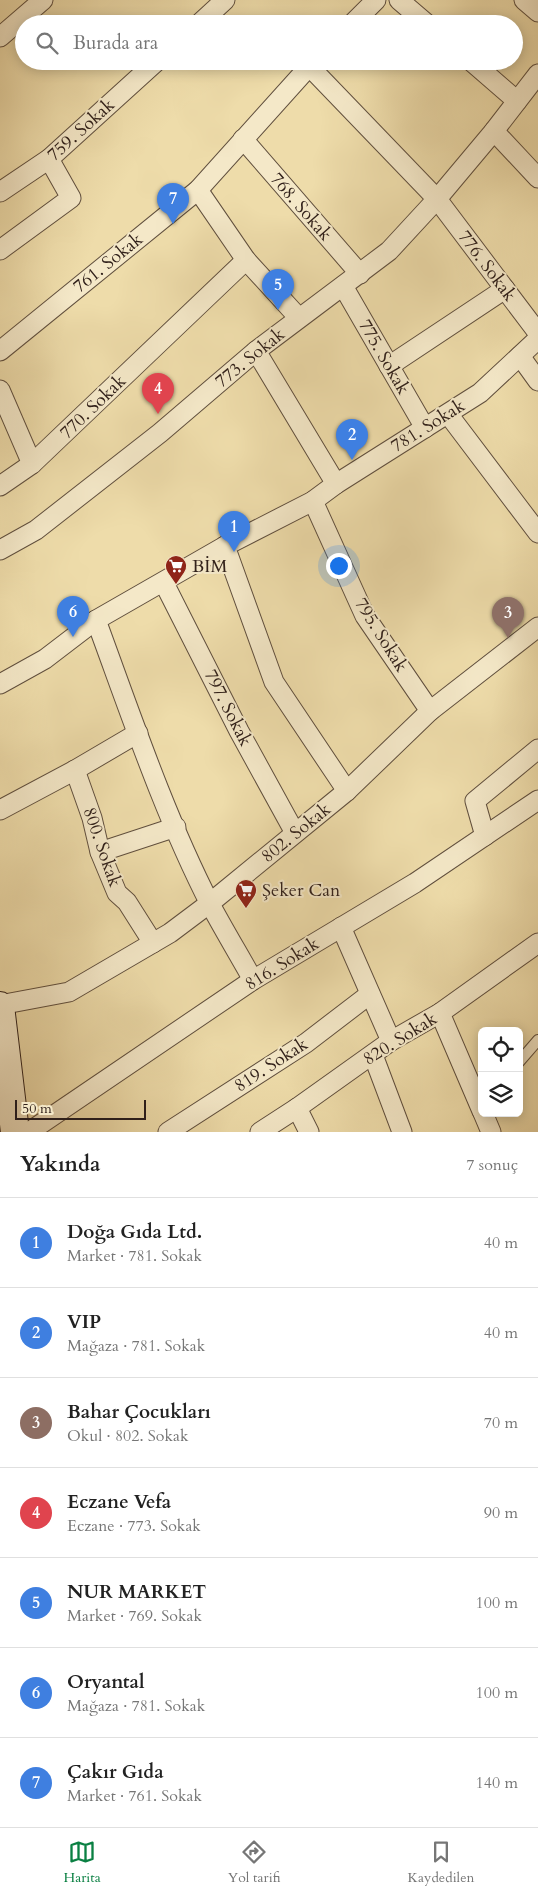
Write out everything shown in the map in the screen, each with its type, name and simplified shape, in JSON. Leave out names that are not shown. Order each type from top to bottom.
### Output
[{"type":"main road","points":[[0,1006],[9,1116]]},
{"type":"street","points":[[26,15],[43,0]]},
{"type":"street","points":[[209,15],[225,0]]},
{"type":"street","points":[[361,15],[376,0]]},
{"type":"street","points":[[400,0],[417,15]]},
{"type":"street","points":[[524,0],[538,12]]},
{"type":"street","points":[[0,37],[15,24]]},
{"type":"street","name":"759. Sokak","points":[[0,192],[49,159],[148,70]]},
{"type":"street","name":"761. Sokak","points":[[0,351],[198,190],[306,70]]},
{"type":"street","name":"776. Sokak","points":[[318,70],[437,199],[538,333]]},
{"type":"street","points":[[481,70],[517,101]]},
{"type":"street","name":"773. Sokak","points":[[0,550],[44,524],[160,434],[256,351],[389,251],[437,199],[494,131],[538,74]]},
{"type":"street","points":[[494,131],[538,178]]},
{"type":"street","name":"768. Sokak","points":[[243,139],[360,274]]},
{"type":"street","points":[[0,250],[71,198],[49,159]]},
{"type":"street","points":[[198,190],[246,260],[299,318]]},
{"type":"street","name":"770. Sokak","points":[[0,486],[32,464],[246,260]]},
{"type":"street","name":"775. Sokak","points":[[343,286],[425,428]]},
{"type":"street","points":[[389,366],[505,289]]},
{"type":"street","name":"781. Sokak","points":[[0,684],[45,659],[96,620],[164,583],[225,546],[313,501],[336,484],[480,393],[538,339]]},
{"type":"street","points":[[256,351],[336,484]]},
{"type":"street","points":[[520,356],[538,381]]},
{"type":"street","points":[[0,390],[32,464]]},
{"type":"street","points":[[448,414],[538,533]]},
{"type":"street","name":"795. Sokak","points":[[313,501],[365,616],[430,711]]},
{"type":"street","points":[[225,546],[274,682],[347,791]]},
{"type":"street","name":"797. Sokak","points":[[164,583],[239,730],[295,833]]},
{"type":"street","points":[[96,620],[138,733],[176,827],[210,903],[253,980]]},
{"type":"street","name":"802. Sokak","points":[[0,1006],[69,992],[170,933],[210,903],[347,791],[430,711],[538,627]]},
{"type":"street","points":[[0,810],[75,770],[138,733]]},
{"type":"street","points":[[485,836],[475,801],[538,749]]},
{"type":"street","name":"800. Sokak","points":[[75,770],[92,818],[100,852],[117,893],[128,902],[153,943]]},
{"type":"street","name":"816. Sokak","points":[[29,1132],[253,980],[415,883],[538,800]]},
{"type":"street","points":[[100,852],[176,827]]},
{"type":"street","points":[[341,927],[391,1042]]},
{"type":"street","name":"820. Sokak","points":[[260,1132],[391,1042],[440,1013],[538,943]]},
{"type":"street","name":"819. Sokak","points":[[168,1132],[306,1043],[370,994]]},
{"type":"street","points":[[440,1013],[477,1086]]},
{"type":"street","points":[[372,1055],[402,1132]]},
{"type":"street","points":[[297,1108],[309,1132]]},
{"type":"street","points":[[484,1117],[491,1132]]},
{"type":"lane","points":[[523,1057],[538,1040]]},
{"type":"place","name":"Çakır Gıda","points":[[173,224]]},
{"type":"place","name":"NUR MARKET","points":[[278,310]]},
{"type":"place","name":"Eczane Vefa","points":[[158,414]]},
{"type":"place","name":"VIP","points":[[352,460]]},
{"type":"place","name":"Doğa Gıda Ltd.","points":[[234,552]]},
{"type":"place","name":"BİM","points":[[176,585]]},
{"type":"place","name":"Oryantal","points":[[73,637]]},
{"type":"place","name":"Bahar Çocukları","points":[[508,638]]},
{"type":"place","name":"Şeker Can","points":[[246,909]]}]
